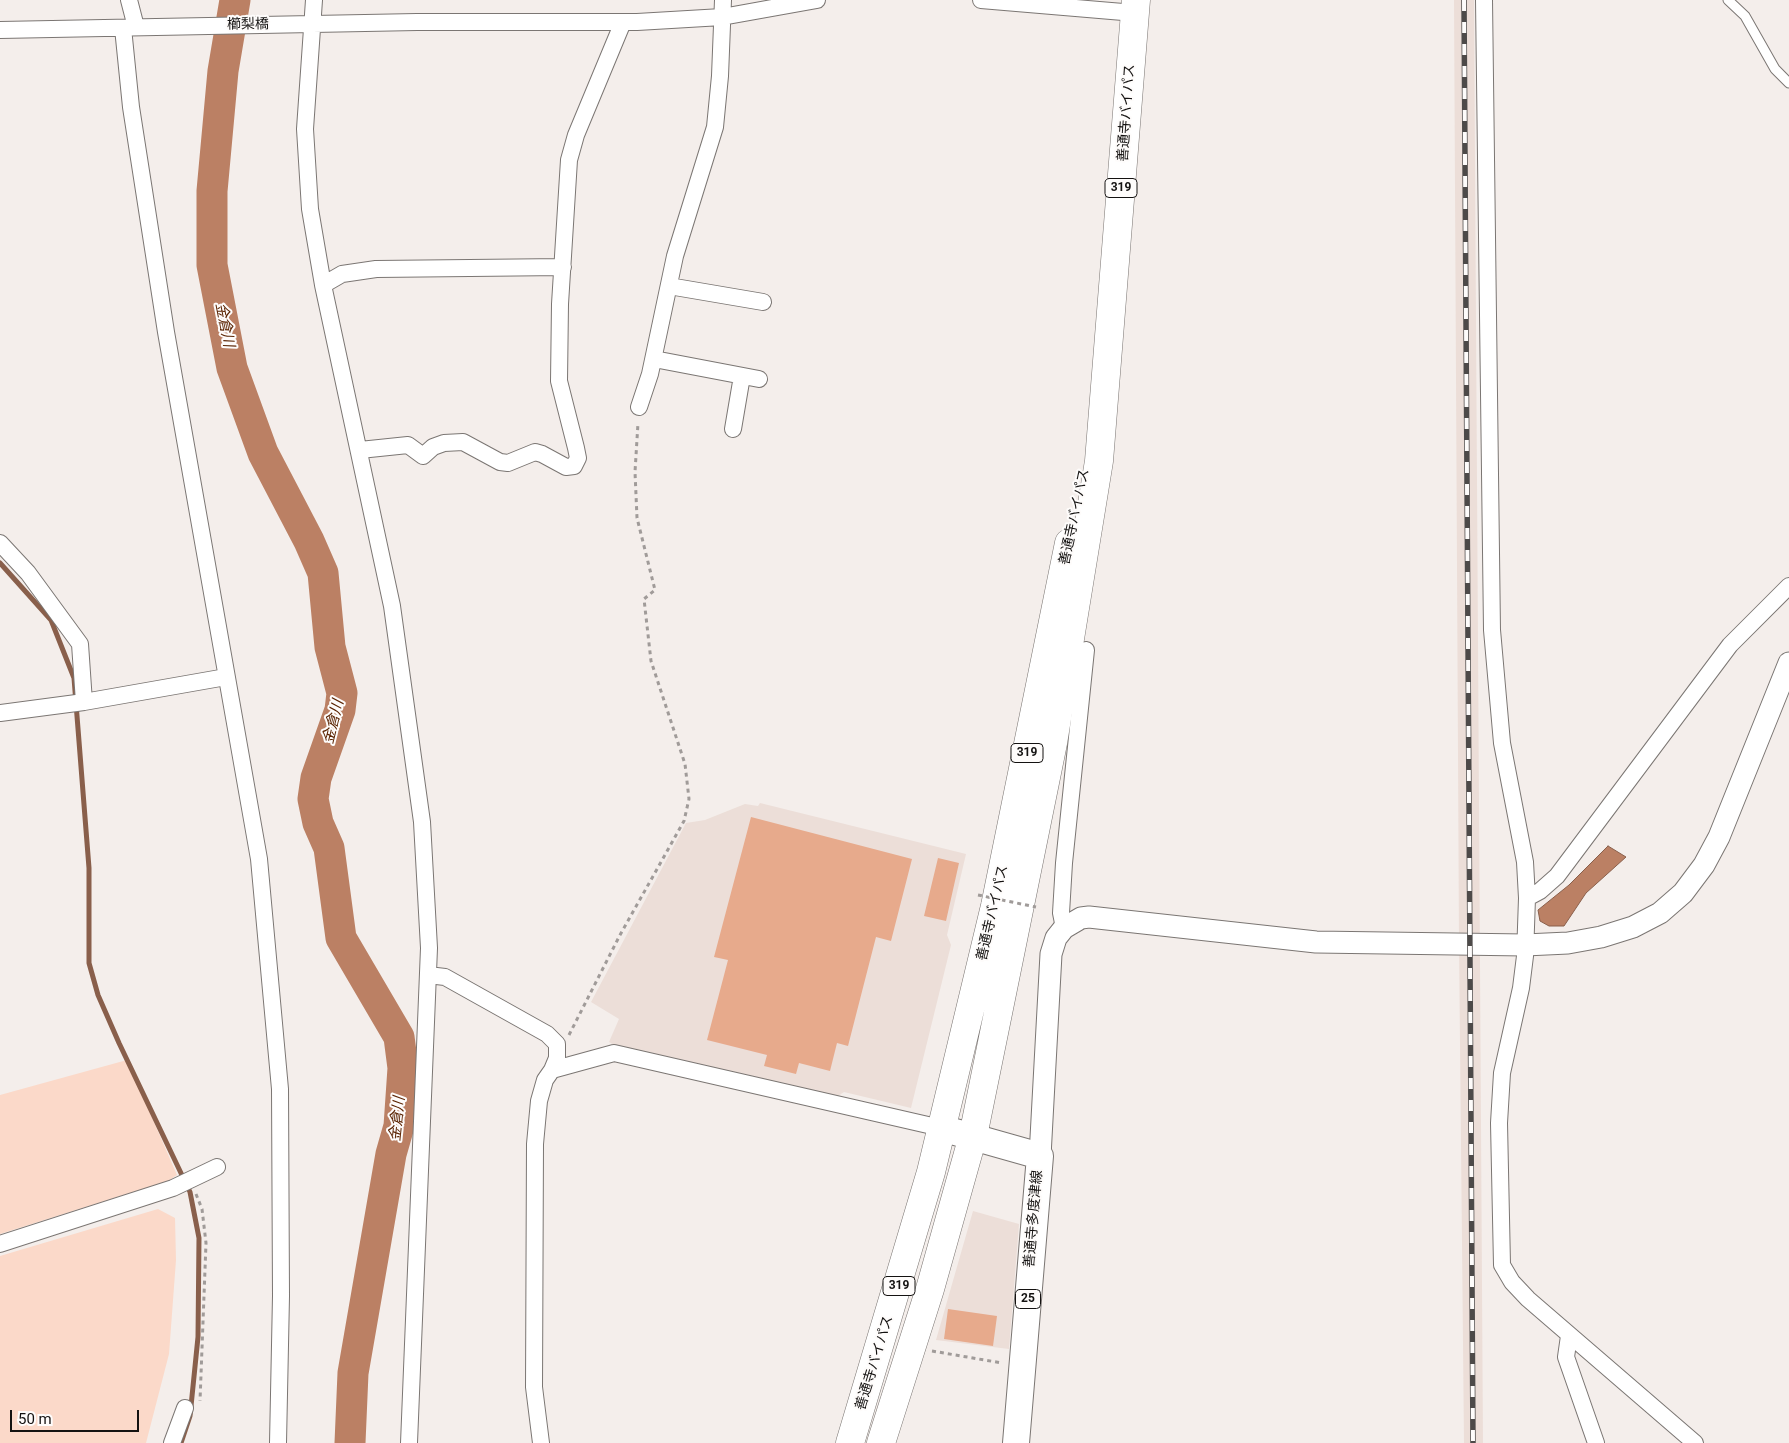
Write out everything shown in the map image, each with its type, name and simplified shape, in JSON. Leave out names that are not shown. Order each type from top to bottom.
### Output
[{"type":"highway","name":"善通寺バイパス","points":[[881,1443],[930,1289],[973,1136],[1053,742],[1098,461],[1107,376],[1135,6]]},
{"type":"highway","name":"善通寺バイパス","points":[[850,1443],[926,1194],[942,1128],[995,906],[1062,576],[1107,376]]},
{"type":"main road","name":"善通寺多度津線","points":[[942,1128],[1040,1156],[1016,1443]]},
{"type":"street","points":[[129,0],[131,107],[166,332],[259,859],[280,1089],[282,1296],[278,1443]]},
{"type":"street","points":[[314,0],[305,129],[310,209],[323,285],[392,606],[422,822],[429,948],[409,1443]]},
{"type":"street","points":[[639,408],[654,359],[675,256],[715,127],[720,76],[722,0]]},
{"type":"street","name":"櫛梨橋","points":[[0,30],[312,24],[623,22],[722,16],[817,0]]},
{"type":"street","points":[[982,0],[1135,6]]},
{"type":"street","points":[[1484,0],[1492,630],[1502,743],[1525,862],[1526,898],[1526,945],[1521,988],[1502,1073],[1499,1123],[1502,1265],[1512,1282],[1569,1336],[1695,1443]]},
{"type":"street","points":[[360,450],[408,446],[423,456],[432,447],[444,443],[463,442],[500,462],[508,463],[535,452],[566,467],[574,466],[578,458],[559,381],[569,160],[576,135],[623,22]]},
{"type":"street","points":[[323,285],[342,274],[376,269],[563,267]]},
{"type":"street","points":[[669,286],[762,302]]},
{"type":"street","points":[[654,359],[759,379]]},
{"type":"street","points":[[732,430],[742,376]]},
{"type":"street","points":[[0,543],[28,573],[80,644],[79,702]]},
{"type":"street","points":[[1526,898],[1540,891],[1557,876],[1730,645],[1789,586]]},
{"type":"street","points":[[1064,928],[1061,913],[1064,863],[1086,650]]},
{"type":"street","points":[[1040,1156],[1051,954],[1056,938],[1064,928],[1081,918],[1089,917],[1316,942],[1526,945],[1568,943],[1601,937],[1633,928],[1660,913],[1683,893],[1704,865],[1719,837],[1789,662]]},
{"type":"street","points":[[0,713],[79,702],[226,677]]},
{"type":"street","points":[[428,975],[446,978],[547,1034],[558,1044],[554,1064],[545,1080],[539,1101],[535,1144],[534,1387],[541,1443]]},
{"type":"street","points":[[554,1064],[614,1053],[942,1128]]},
{"type":"street","points":[[0,1244],[186,1182],[217,1167]]},
{"type":"street","points":[[1569,1336],[1566,1358],[1596,1443]]},
{"type":"street","points":[[172,1443],[192,1406]]},
{"type":"lane","points":[[1728,0],[1745,16],[1775,69],[1789,83]]},
{"type":"path","points":[[554,1064],[620,935],[684,821],[689,799],[685,764],[650,652],[644,599],[655,590],[637,518],[635,472],[639,408]]},
{"type":"path","points":[[978,895],[1036,907]]},
{"type":"path","points":[[186,1182],[202,1209],[206,1243],[206,1286],[192,1406]]},
{"type":"path","points":[[926,1350],[1022,1365]]},
{"type":"shaded area","points":[[1454,0],[1474,0],[1483,1443],[1464,1443],[1459,944]]},
{"type":"shaded area","points":[[760,803],[966,854],[947,935],[951,945],[911,1108],[844,1092],[832,1100],[616,1046],[609,1042],[619,1019],[591,1002],[686,823],[705,820],[745,804],[758,806]]},
{"type":"shaded area","points":[[1608,846],[1626,857],[1586,893],[1564,926],[1549,926],[1540,921],[1538,910],[1569,885]]},
{"type":"shaded area","points":[[127,1060],[177,1175],[168,1181],[0,1234],[0,1095]]},
{"type":"shaded area","points":[[158,1209],[175,1218],[176,1260],[169,1354],[146,1443],[0,1443],[0,1256]]},
{"type":"shaded area","points":[[973,1211],[1019,1224],[1009,1349],[936,1340]]},
{"type":"building","points":[[751,817],[912,859],[891,941],[876,937],[848,1046],[837,1043],[830,1071],[799,1063],[796,1074],[764,1066],[767,1055],[707,1040],[728,960],[714,957]]},
{"type":"building","points":[[938,858],[959,863],[946,921],[924,916]]},
{"type":"building","points":[[948,1309],[997,1316],[993,1346],[944,1339]]},
{"type":"waterway","name":"金倉川","points":[[235,0],[223,71],[212,191],[212,265],[232,368],[263,453],[309,541],[323,573],[330,647],[342,693],[340,710],[316,778],[313,799],[318,823],[329,848],[341,938],[399,1037],[403,1068],[399,1126],[391,1154],[353,1373],[350,1443]]},
{"type":"waterway","points":[[0,563],[51,620],[74,678],[89,868],[89,963],[98,995],[119,1043],[190,1192],[199,1238],[198,1337],[190,1416],[181,1443]]},
{"type":"railway","points":[[1464,0],[1473,1443]]}]
